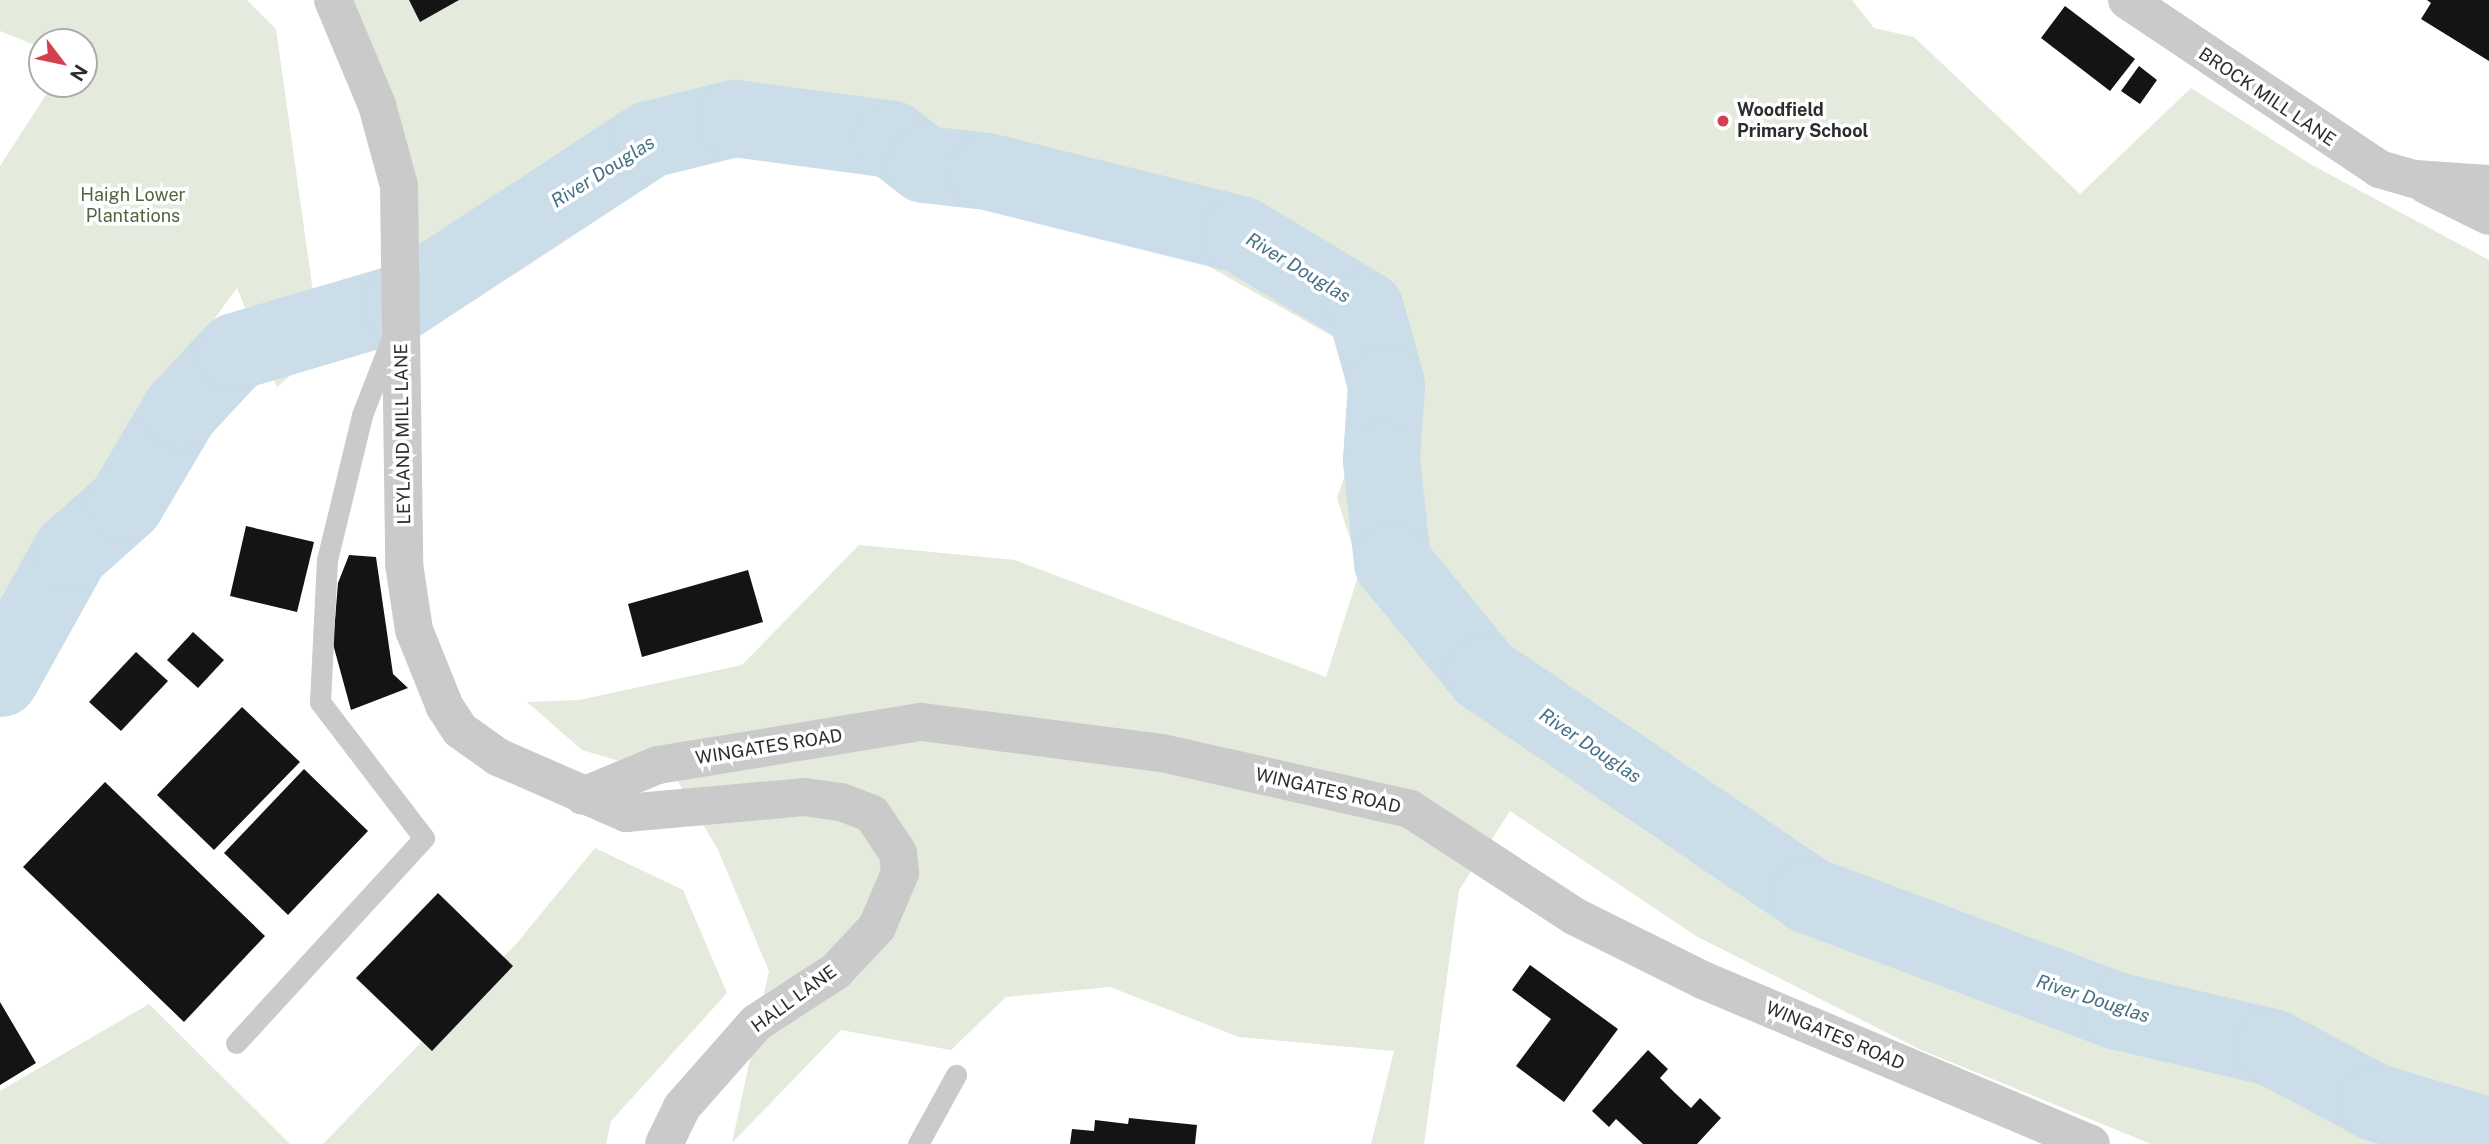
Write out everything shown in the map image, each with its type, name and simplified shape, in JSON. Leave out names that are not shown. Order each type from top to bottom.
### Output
[{"type":"street","name":"LEYLAND MILL LANE","points":[[333,0],[377,105],[399,186],[404,564],[414,630],[430,675],[460,730],[498,757],[583,796]]},
{"type":"street","name":"BROCK MILL LANE","points":[[2127,0],[2346,151],[2415,179],[2489,216]]},
{"type":"street","name":"BROCK MILL LANE","points":[[2415,179],[2489,184]]},
{"type":"street","name":"WINGATES ROAD","points":[[583,796],[658,765],[922,722],[1162,753],[1410,809],[1574,916],[1705,981],[2091,1144]]},
{"type":"street","name":"HALL LANE","points":[[583,796],[626,813],[804,797],[841,802],[872,814],[898,853],[900,873],[877,927],[836,971],[756,1023],[682,1107],[664,1144]]},
{"type":"lane","points":[[236,1043],[424,838],[320,702],[327,560],[362,415],[400,317]]},
{"type":"lane","points":[[918,1144],[956,1075]]},
{"type":"green space","name":"Haigh Lower Plantations","points":[[0,0],[247,0],[276,29],[321,349],[277,387],[237,288],[0,611],[0,166],[44,98],[98,98],[98,28],[28,28],[28,42],[0,31]]},
{"type":"green space","points":[[353,0],[1852,0],[1874,28],[1914,37],[2080,194],[2191,88],[2312,165],[2489,260],[2489,1144],[2151,1144],[1919,1049],[1696,936],[1510,811],[1459,890],[1424,1144],[1371,1144],[1394,1051],[1239,1037],[1110,987],[1006,997],[951,1050],[841,1030],[732,1143],[769,971],[718,850],[676,778],[582,750],[527,702],[579,700],[742,665],[859,545],[1015,560],[1326,677],[1360,570],[1337,498],[1383,365],[1097,203],[744,148],[702,153],[412,255]]},
{"type":"green space","points":[[595,848],[683,890],[727,993],[611,1121],[606,1144],[323,1144],[517,943]]},
{"type":"green space","points":[[149,1004],[290,1144],[0,1144],[0,1091]]},
{"type":"building","points":[[409,0],[459,0],[420,22]]},
{"type":"building","points":[[2427,0],[2489,0],[2489,61],[2421,19],[2431,3]]},
{"type":"building","points":[[2065,6],[2135,59],[2110,91],[2041,38]]},
{"type":"building","points":[[2139,66],[2157,80],[2140,104],[2121,91]]},
{"type":"building","points":[[246,526],[314,542],[297,612],[230,596]]},
{"type":"building","points":[[349,555],[376,557],[393,674],[408,688],[351,710],[333,644],[338,583]]},
{"type":"building","points":[[748,570],[763,622],[642,657],[628,604]]},
{"type":"building","points":[[193,632],[224,660],[198,688],[167,660]]},
{"type":"building","points":[[136,652],[168,681],[121,731],[89,702]]},
{"type":"building","points":[[242,707],[300,762],[214,850],[157,795]]},
{"type":"building","points":[[304,769],[368,831],[288,915],[224,853]]},
{"type":"building","points":[[105,782],[265,936],[184,1022],[23,867]]},
{"type":"building","points":[[438,893],[513,966],[432,1051],[356,978]]},
{"type":"building","points":[[1530,965],[1618,1029],[1564,1102],[1516,1066],[1551,1019],[1512,990]]},
{"type":"building","points":[[0,1002],[36,1063],[0,1085]]},
{"type":"building","points":[[1648,1050],[1668,1069],[1660,1078],[1691,1108],[1700,1098],[1721,1118],[1697,1144],[1643,1144],[1616,1119],[1609,1127],[1592,1111]]},
{"type":"building","points":[[1129,1118],[1197,1125],[1195,1144],[1070,1144],[1072,1129],[1094,1131],[1095,1120],[1128,1124]]},
{"type":"waterway","name":"River Douglas","points":[[0,678],[70,552],[125,503],[180,410],[235,351],[400,302],[649,139],[734,118],[892,139],[924,164],[987,171],[1240,234],[1365,309],[1386,384],[1381,460],[1392,562],[1484,674],[1809,895],[2118,1011],[2272,1047],[2375,1102],[2489,1136]]},
{"type":"place","name":"Woodfield Primary School","points":[[1723,121]]}]
